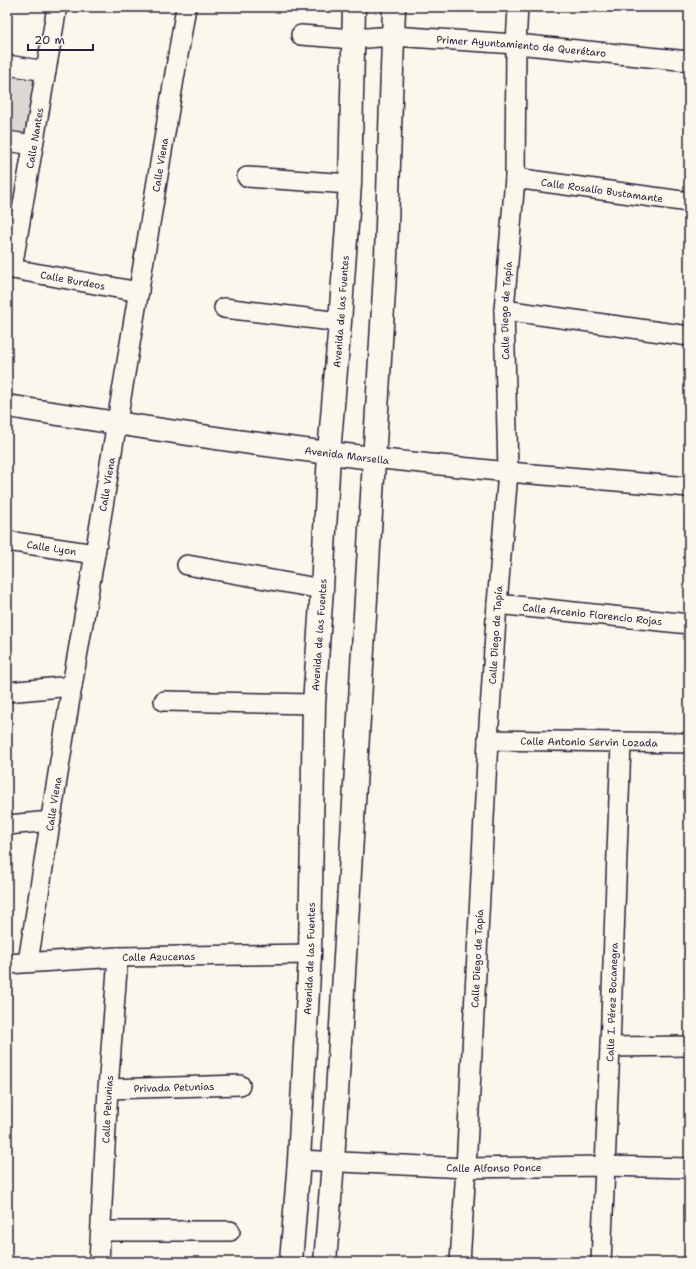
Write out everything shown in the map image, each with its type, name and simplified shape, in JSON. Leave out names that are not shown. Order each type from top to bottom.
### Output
[{"type":"main road","name":"Avenida de las Fuentes","points":[[290,1262],[299,1160],[310,954],[314,704],[329,453],[350,184],[354,7]]},
{"type":"main road","points":[[326,1262],[386,256],[394,7]]},
{"type":"main road","name":"Avenida Marsella","points":[[7,406],[329,453],[373,458]]},
{"type":"street","name":"Calle Nantes","points":[[10,268],[57,7]]},
{"type":"street","name":"Calle Viena","points":[[28,962],[72,686],[118,423],[186,7]]},
{"type":"street","name":"Calle Diego de Tapía","points":[[460,1262],[488,740],[508,472],[504,310],[515,178],[516,44],[518,7]]},
{"type":"street","name":"Primer Ayuntamiento de Querétaro","points":[[301,35],[353,39],[393,36],[516,44],[689,61]]},
{"type":"street","points":[[7,65],[46,71]]},
{"type":"street","points":[[7,141],[33,145]]},
{"type":"street","points":[[247,177],[350,184]]},
{"type":"street","name":"Calle Rosalío Bustamante","points":[[515,178],[689,202]]},
{"type":"street","name":"Calle Burdeos","points":[[10,268],[139,292]]},
{"type":"street","points":[[224,308],[340,322]]},
{"type":"street","points":[[504,310],[689,336]]},
{"type":"street","name":"Avenida Marsella","points":[[373,458],[508,472],[689,487]]},
{"type":"street","name":"Calle Lyon","points":[[7,541],[96,554]]},
{"type":"street","points":[[187,565],[322,589]]},
{"type":"street","name":"Calle Arcenio Florencio Rojas","points":[[497,604],[689,624]]},
{"type":"street","points":[[7,677],[30,690]]},
{"type":"street","points":[[7,692],[72,686]]},
{"type":"street","points":[[164,702],[314,704]]},
{"type":"street","name":"Calle Antonio Servin Lozada","points":[[488,740],[689,743]]},
{"type":"street","name":"Calle I. Pérez Bocanegra","points":[[601,1262],[621,743]]},
{"type":"street","points":[[7,826],[51,821]]},
{"type":"street","name":"Calle Azucenas","points":[[7,964],[118,957],[310,954]]},
{"type":"street","name":"Calle Petunias","points":[[99,1262],[108,1089],[118,957]]},
{"type":"street","points":[[610,1047],[689,1046]]},
{"type":"street","name":"Privada Petunias","points":[[108,1089],[240,1085]]},
{"type":"street","name":"Calle Alfonso Ponce","points":[[299,1160],[466,1168],[604,1166],[689,1168]]},
{"type":"street","points":[[101,1231],[230,1231]]},
{"type":"shaded area","points":[[7,65],[46,71],[33,145],[7,141]]}]
